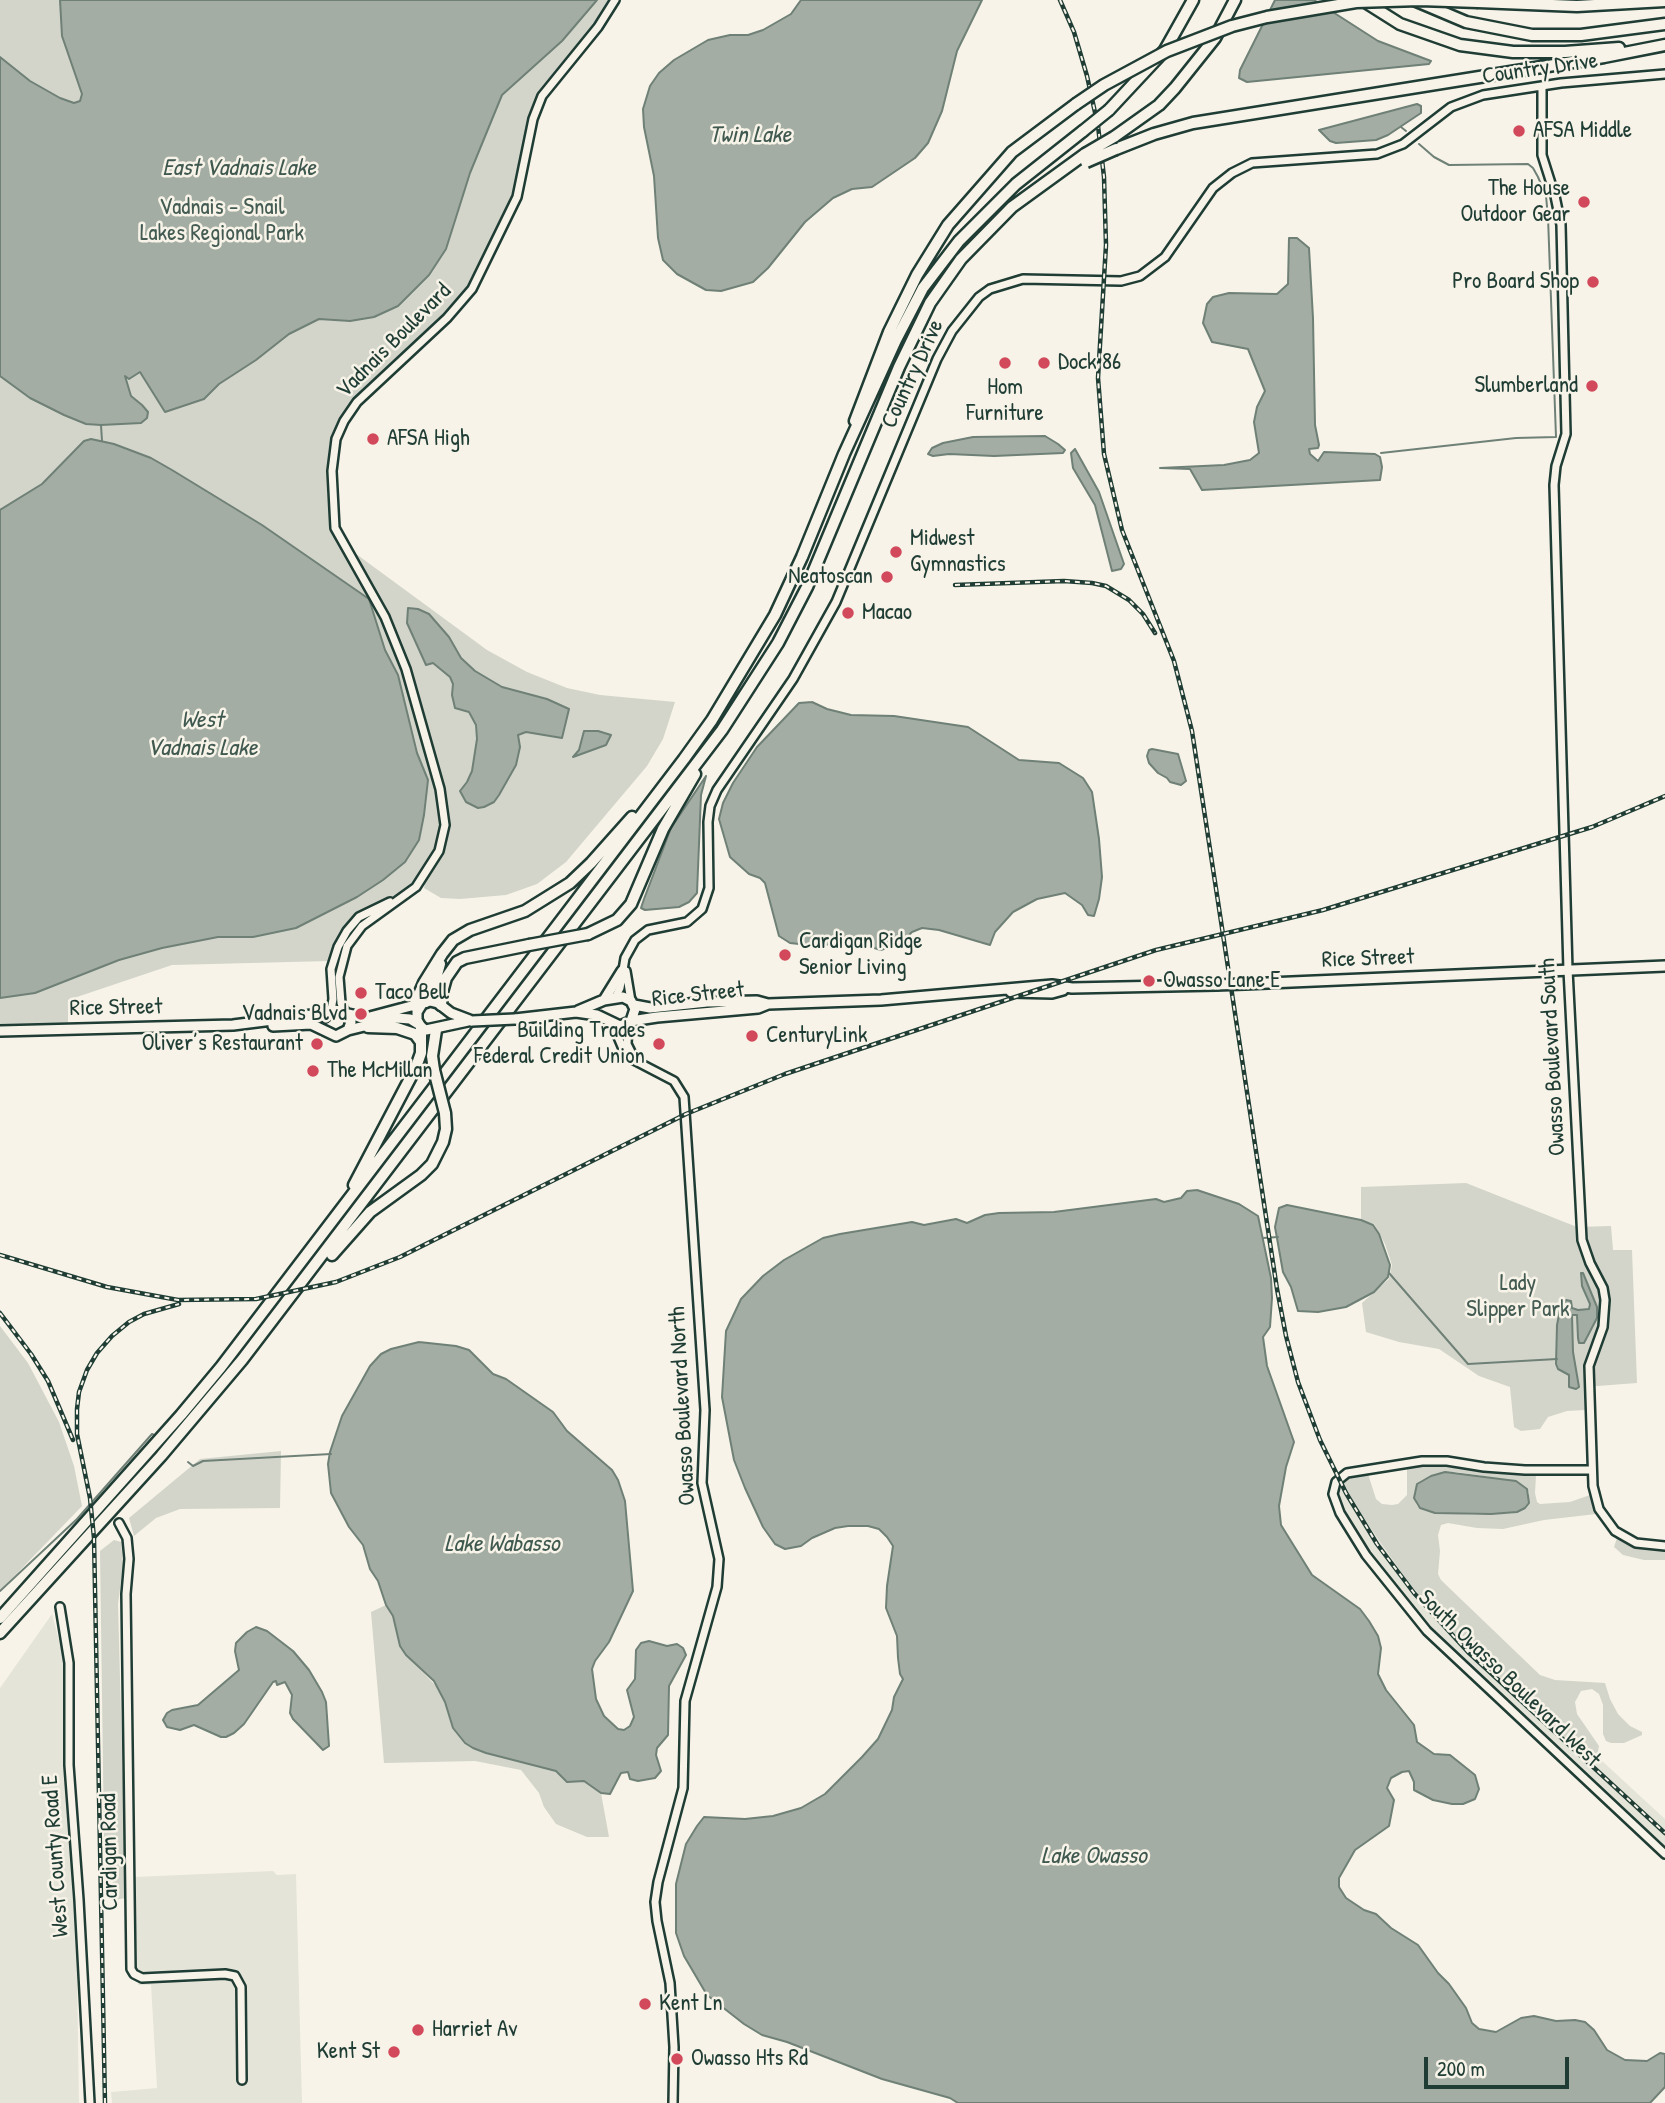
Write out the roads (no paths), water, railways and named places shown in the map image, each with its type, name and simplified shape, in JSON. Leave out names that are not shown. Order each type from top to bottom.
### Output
[{"type":"highway","points":[[0,1618],[195,1399],[712,720],[775,615],[844,454],[923,288],[959,242],[1016,184],[1109,110],[1165,50],[1193,0]]},
{"type":"highway","points":[[443,1007],[444,985],[450,970],[457,962],[477,955],[588,934],[617,920],[631,904],[670,816],[778,643],[807,587],[930,303],[961,259],[1012,207],[1045,181],[1086,158],[1159,105],[1215,38],[1235,0]]},
{"type":"highway","points":[[1361,0],[1399,24],[1460,44],[1486,49],[1565,52],[1664,45]]},
{"type":"highway","points":[[1414,0],[1466,22],[1532,35],[1581,35],[1665,24]]},
{"type":"highway","points":[[844,454],[889,332],[917,275],[948,225],[1012,152],[1104,85],[1167,51],[1232,26],[1267,17],[1356,2],[1420,0],[1577,5],[1665,1]]},
{"type":"highway","points":[[1593,0],[1631,3]]},
{"type":"highway","points":[[1086,158],[1193,123],[1664,45]]},
{"type":"highway","points":[[0,1633],[162,1456],[228,1378],[306,1279],[742,702]]},
{"type":"highway","points":[[420,1004],[423,986],[448,944],[470,930],[537,905],[577,877],[684,759]]},
{"type":"highway","points":[[342,1209],[416,1067],[422,1043],[419,1026]]},
{"type":"highway","points":[[368,1027],[406,1031],[418,1036],[422,1043]]},
{"type":"highway","points":[[306,1279],[370,1212],[426,1171],[443,1142],[445,1113],[432,1056],[438,1028]]},
{"type":"main road","name":"Rice Street","points":[[632,1003],[650,1008],[707,1002],[757,1001],[768,1004],[881,1000],[1002,991],[1052,993],[1072,988],[1245,984],[1665,966]]},
{"type":"main road","points":[[611,1022],[607,1008],[623,969]]},
{"type":"main road","points":[[472,1021],[434,1001],[366,1018],[346,1012],[329,1011],[324,1020],[326,1029],[336,1036],[348,1030],[397,1018],[410,1019],[426,1030],[472,1021],[576,1012],[623,997],[632,1003],[635,1013],[629,1023],[620,1026],[597,1015],[576,1012]]},
{"type":"main road","points":[[419,1026],[417,1012],[420,1004]]},
{"type":"main road","name":"Rice Street","points":[[629,1023],[690,1013],[758,1008],[768,1004]]},
{"type":"main road","points":[[438,1028],[445,1019],[443,1007]]},
{"type":"main road","name":"Rice Street","points":[[0,1031],[233,1025],[329,1011]]},
{"type":"main road","points":[[346,1012],[351,1022],[348,1030]]},
{"type":"main road","name":"Rice Street","points":[[233,1025],[252,1027],[308,1023],[326,1029]]},
{"type":"street","name":"Vadnais Boulevard","points":[[344,944],[362,926],[416,887],[431,866],[442,843],[445,825],[444,805],[406,669],[385,617],[335,528],[331,471],[334,448],[344,421],[357,402],[447,318],[472,289],[517,197],[533,119],[542,96],[586,43],[615,0]]},
{"type":"street","name":"Country Drive","points":[[623,969],[631,944],[641,934],[655,928],[687,922],[702,909],[709,888],[708,821],[710,806],[717,790],[793,679],[836,602],[937,359],[952,331],[979,298],[990,289],[1023,279],[1121,281],[1140,276],[1165,257],[1213,188],[1252,163],[1377,154],[1403,144],[1451,107],[1468,99],[1542,86],[1665,74]]},
{"type":"street","name":"Owasso Boulevard South","points":[[1542,86],[1542,155],[1561,225],[1566,434],[1553,485],[1568,970],[1582,1240],[1590,1264],[1603,1288],[1605,1300],[1603,1327],[1589,1366],[1592,1470],[1597,1503],[1613,1529],[1636,1543],[1665,1546]]},
{"type":"street","points":[[329,1011],[331,969],[344,944]]},
{"type":"street","points":[[344,944],[339,980],[346,1012]]},
{"type":"street","points":[[623,969],[632,1003]]},
{"type":"street","name":"Owasso Boulevard North","points":[[611,1022],[624,1055],[674,1081],[684,1097],[704,1398],[702,1479],[719,1564],[717,1587],[687,1688],[683,1788],[655,1902],[670,1983],[675,2067],[674,2103]]},
{"type":"street","points":[[629,1023],[626,1040],[635,1060]]},
{"type":"street","name":"South Owasso Boulevard West","points":[[1592,1470],[1510,1469],[1429,1461],[1354,1471],[1338,1479],[1333,1491],[1338,1510],[1373,1565],[1411,1614],[1450,1655],[1665,1854]]},
{"type":"street","name":"Cardigan Road","points":[[119,1524],[127,1538],[129,1559],[126,1594],[131,1969],[142,1978],[225,1974],[235,1976],[240,1987],[242,2080]]},
{"type":"street","name":"West County Road E","points":[[60,1607],[69,1663],[69,1765],[90,2103]]},
{"type":"water","name":"East Vadnais Lake","points":[[60,0],[597,0],[562,41],[502,95],[470,173],[446,249],[429,275],[398,306],[374,317],[350,321],[319,319],[289,334],[219,384],[204,399],[165,412],[140,372],[129,379],[125,376],[131,396],[148,412],[147,418],[141,423],[101,425],[86,424],[64,415],[30,398],[0,376],[0,57],[30,81],[60,98],[74,103],[80,101],[82,94],[62,36]]},
{"type":"water","name":"Twin Lake","points":[[801,0],[982,0],[957,51],[942,111],[928,143],[915,158],[872,187],[852,189],[833,198],[805,222],[768,268],[753,282],[721,291],[706,290],[677,274],[663,260],[658,238],[654,176],[644,127],[643,109],[650,86],[659,73],[674,60],[708,40],[730,35],[748,35],[763,30],[791,14]]},
{"type":"water","points":[[1275,0],[1314,0],[1378,41],[1431,61],[1429,64],[1247,82],[1239,78],[1240,70]]},
{"type":"water","points":[[1417,104],[1421,106],[1421,113],[1376,140],[1336,143],[1319,130]]},
{"type":"water","points":[[1289,238],[1297,238],[1309,248],[1315,425],[1319,445],[1318,448],[1309,449],[1310,454],[1318,461],[1324,452],[1375,454],[1380,457],[1382,467],[1380,480],[1202,490],[1190,469],[1160,468],[1224,465],[1250,460],[1259,453],[1254,422],[1257,407],[1265,391],[1248,349],[1212,342],[1203,323],[1207,304],[1213,297],[1229,293],[1277,294],[1288,284]]},
{"type":"water","points":[[1045,436],[1065,450],[1063,453],[994,456],[928,454],[932,448],[943,443],[973,437]]},
{"type":"water","name":"West Vadnais Lake","points":[[91,439],[114,444],[151,458],[172,470],[262,525],[369,599],[385,650],[398,675],[417,753],[428,780],[424,815],[419,840],[405,862],[357,897],[296,928],[253,937],[218,937],[162,948],[119,960],[35,993],[0,998],[0,510],[42,484],[84,441]]},
{"type":"water","points":[[1075,449],[1099,492],[1124,564],[1121,569],[1112,571],[1095,505],[1073,468],[1071,453]]},
{"type":"water","points":[[408,608],[429,614],[449,637],[461,658],[475,671],[502,687],[547,699],[569,709],[562,738],[526,732],[518,735],[520,747],[516,765],[494,802],[484,807],[478,808],[466,802],[460,791],[472,771],[477,739],[476,725],[469,712],[455,708],[450,677],[433,663],[426,665],[407,623]]},
{"type":"water","points":[[812,702],[851,715],[894,716],[968,727],[1019,760],[1059,763],[1083,778],[1092,792],[1099,839],[1102,877],[1094,916],[1088,915],[1082,905],[1065,893],[1037,899],[1013,912],[995,932],[990,945],[939,930],[922,928],[912,932],[902,942],[881,950],[850,941],[817,946],[790,943],[779,936],[765,883],[749,874],[730,857],[719,819],[733,783],[757,747],[799,703]]},
{"type":"water","points":[[584,731],[611,735],[606,745],[573,757],[579,750]]},
{"type":"water","points":[[1152,749],[1178,754],[1186,781],[1181,785],[1170,782],[1158,773],[1149,763],[1147,756]]},
{"type":"water","points":[[706,776],[701,795],[697,893],[689,902],[679,907],[645,910],[641,908],[671,828]]},
{"type":"water","name":"Lake Owasso","points":[[1197,1190],[1239,1204],[1258,1216],[1271,1278],[1270,1327],[1263,1337],[1267,1366],[1294,1442],[1279,1506],[1281,1525],[1312,1575],[1360,1609],[1369,1621],[1378,1636],[1381,1648],[1378,1674],[1386,1690],[1414,1725],[1417,1742],[1434,1754],[1450,1755],[1475,1775],[1479,1789],[1475,1799],[1463,1804],[1452,1804],[1433,1800],[1414,1790],[1409,1771],[1391,1778],[1387,1788],[1394,1800],[1389,1826],[1355,1850],[1339,1878],[1339,1887],[1346,1898],[1364,1910],[1376,1914],[1391,1928],[1418,1945],[1449,1984],[1466,2008],[1472,2023],[1479,2029],[1496,2032],[1521,2018],[1534,2016],[1556,2021],[1575,2020],[1585,2022],[1594,2030],[1607,2050],[1625,2060],[1647,2061],[1660,2053],[1665,2054],[1665,2087],[1650,2103],[958,2103],[950,2098],[882,2079],[762,2035],[707,1995],[684,1956],[676,1933],[676,1884],[686,1844],[704,1817],[745,1819],[773,1816],[801,1808],[825,1794],[878,1739],[903,1679],[900,1674],[897,1636],[886,1608],[893,1546],[887,1537],[879,1529],[848,1526],[835,1528],[801,1546],[785,1549],[775,1544],[763,1527],[745,1488],[734,1460],[722,1397],[726,1331],[741,1299],[763,1276],[784,1260],[823,1238],[912,1222],[924,1225],[956,1219],[967,1223],[985,1215],[999,1213],[1054,1212],[1156,1199],[1164,1202],[1181,1198],[1187,1191]]},
{"type":"water","points":[[1287,1205],[1361,1220],[1373,1225],[1390,1265],[1388,1277],[1374,1292],[1346,1307],[1318,1312],[1298,1311],[1283,1272],[1275,1227],[1279,1208]]},
{"type":"water","points":[[1581,1273],[1597,1307],[1597,1318],[1584,1343],[1579,1343],[1577,1315],[1572,1315],[1573,1352],[1579,1387],[1576,1389],[1569,1387],[1569,1375],[1558,1369],[1556,1364],[1557,1325],[1560,1310],[1566,1300],[1571,1301],[1572,1308],[1589,1309]]},
{"type":"water","name":"Lake Wabasso","points":[[419,1342],[469,1350],[493,1374],[506,1379],[553,1412],[567,1431],[612,1470],[618,1480],[625,1501],[633,1591],[609,1642],[592,1669],[596,1699],[604,1716],[618,1729],[624,1730],[630,1726],[634,1717],[627,1690],[635,1679],[636,1650],[641,1643],[649,1641],[667,1646],[677,1644],[683,1648],[686,1655],[669,1686],[668,1735],[657,1748],[656,1755],[661,1771],[655,1778],[638,1781],[630,1779],[628,1772],[621,1773],[610,1794],[601,1793],[584,1781],[567,1782],[556,1771],[473,1748],[465,1743],[453,1728],[445,1702],[434,1681],[400,1646],[393,1616],[370,1569],[363,1545],[349,1527],[331,1493],[328,1464],[342,1416],[370,1366],[381,1354],[391,1349]]},
{"type":"water","points":[[1445,1472],[1516,1481],[1527,1489],[1529,1503],[1517,1512],[1491,1514],[1435,1513],[1420,1508],[1414,1498],[1417,1484]]},
{"type":"water","points":[[256,1627],[267,1631],[293,1651],[322,1692],[326,1702],[329,1746],[323,1750],[293,1719],[290,1713],[292,1695],[285,1682],[277,1685],[276,1681],[273,1682],[244,1724],[226,1737],[194,1725],[180,1730],[167,1727],[163,1720],[172,1710],[198,1705],[239,1670],[236,1643]]},
{"type":"waterway","points":[[1401,127],[1406,131]]},
{"type":"waterway","points":[[1381,453],[1516,438],[1556,437],[1548,217],[1546,196],[1538,177],[1528,164],[1449,165],[1419,144]]},
{"type":"waterway","points":[[101,425],[102,441]]},
{"type":"waterway","points":[[1263,1238],[1278,1237]]},
{"type":"waterway","points":[[1389,1273],[1468,1364],[1557,1359]]},
{"type":"waterway","points":[[0,1591],[77,1519],[152,1434],[154,1435]]},
{"type":"waterway","points":[[188,1462],[193,1466],[203,1461],[331,1454]]},
{"type":"railway","points":[[1060,0],[1074,32],[1087,76],[1098,126],[1104,177],[1106,245],[1098,378],[1104,454],[1122,530],[1174,661],[1192,731],[1277,1289],[1298,1382],[1320,1440],[1346,1493],[1377,1544],[1414,1593],[1468,1652],[1665,1833]]},
{"type":"railway","points":[[955,585],[1064,581],[1106,586],[1129,600],[1143,614],[1155,633]]},
{"type":"railway","points":[[0,1255],[107,1287],[178,1300],[256,1299],[336,1282],[400,1257],[686,1114],[785,1074],[1156,950],[1323,910],[1592,827],[1665,796]]},
{"type":"railway","points":[[105,2103],[94,1538],[90,1498],[77,1434],[77,1409],[79,1392],[87,1370],[112,1336],[144,1314],[179,1304]]},
{"type":"railway","points":[[0,1313],[48,1381],[73,1440]]},
{"type":"place","name":"AFSA Middle","points":[[1519,131]]},
{"type":"place","name":"The House Outdoor Gear","points":[[1584,202]]},
{"type":"place","name":"Pro Board Shop","points":[[1593,282]]},
{"type":"place","name":"Hom Furniture","points":[[1005,363]]},
{"type":"place","name":"Dock 86","points":[[1044,363]]},
{"type":"place","name":"Slumberland","points":[[1592,386]]},
{"type":"place","name":"AFSA High","points":[[373,439]]},
{"type":"place","name":"Midwest Gymnastics","points":[[896,552]]},
{"type":"place","name":"Neatoscan","points":[[887,577]]},
{"type":"place","name":"Macao","points":[[848,613]]},
{"type":"place","name":"Cardigan Ridge Senior Living","points":[[785,955]]},
{"type":"place","name":"Owasso Lane E","points":[[1149,981]]},
{"type":"place","name":"Taco Bell","points":[[361,993]]},
{"type":"place","name":"Vadnais Blvd","points":[[361,1014]]},
{"type":"place","name":"CenturyLink","points":[[752,1036]]},
{"type":"place","name":"Oliver’s Restaurant","points":[[317,1044]]},
{"type":"place","name":"Building Trades Federal Credit Union","points":[[659,1044]]},
{"type":"place","name":"The McMillan","points":[[313,1071]]},
{"type":"place","name":"Kent Ln","points":[[645,2004]]},
{"type":"place","name":"Harriet Av","points":[[418,2030]]},
{"type":"place","name":"Kent St","points":[[394,2052]]},
{"type":"place","name":"Owasso Hts Rd","points":[[677,2059]]},
{"type":"park label","name":"Vadnais - Snail Lakes Regional Park","points":[[222,221]]},
{"type":"park label","name":"Lady Slipper Park","points":[[1518,1297]]}]
